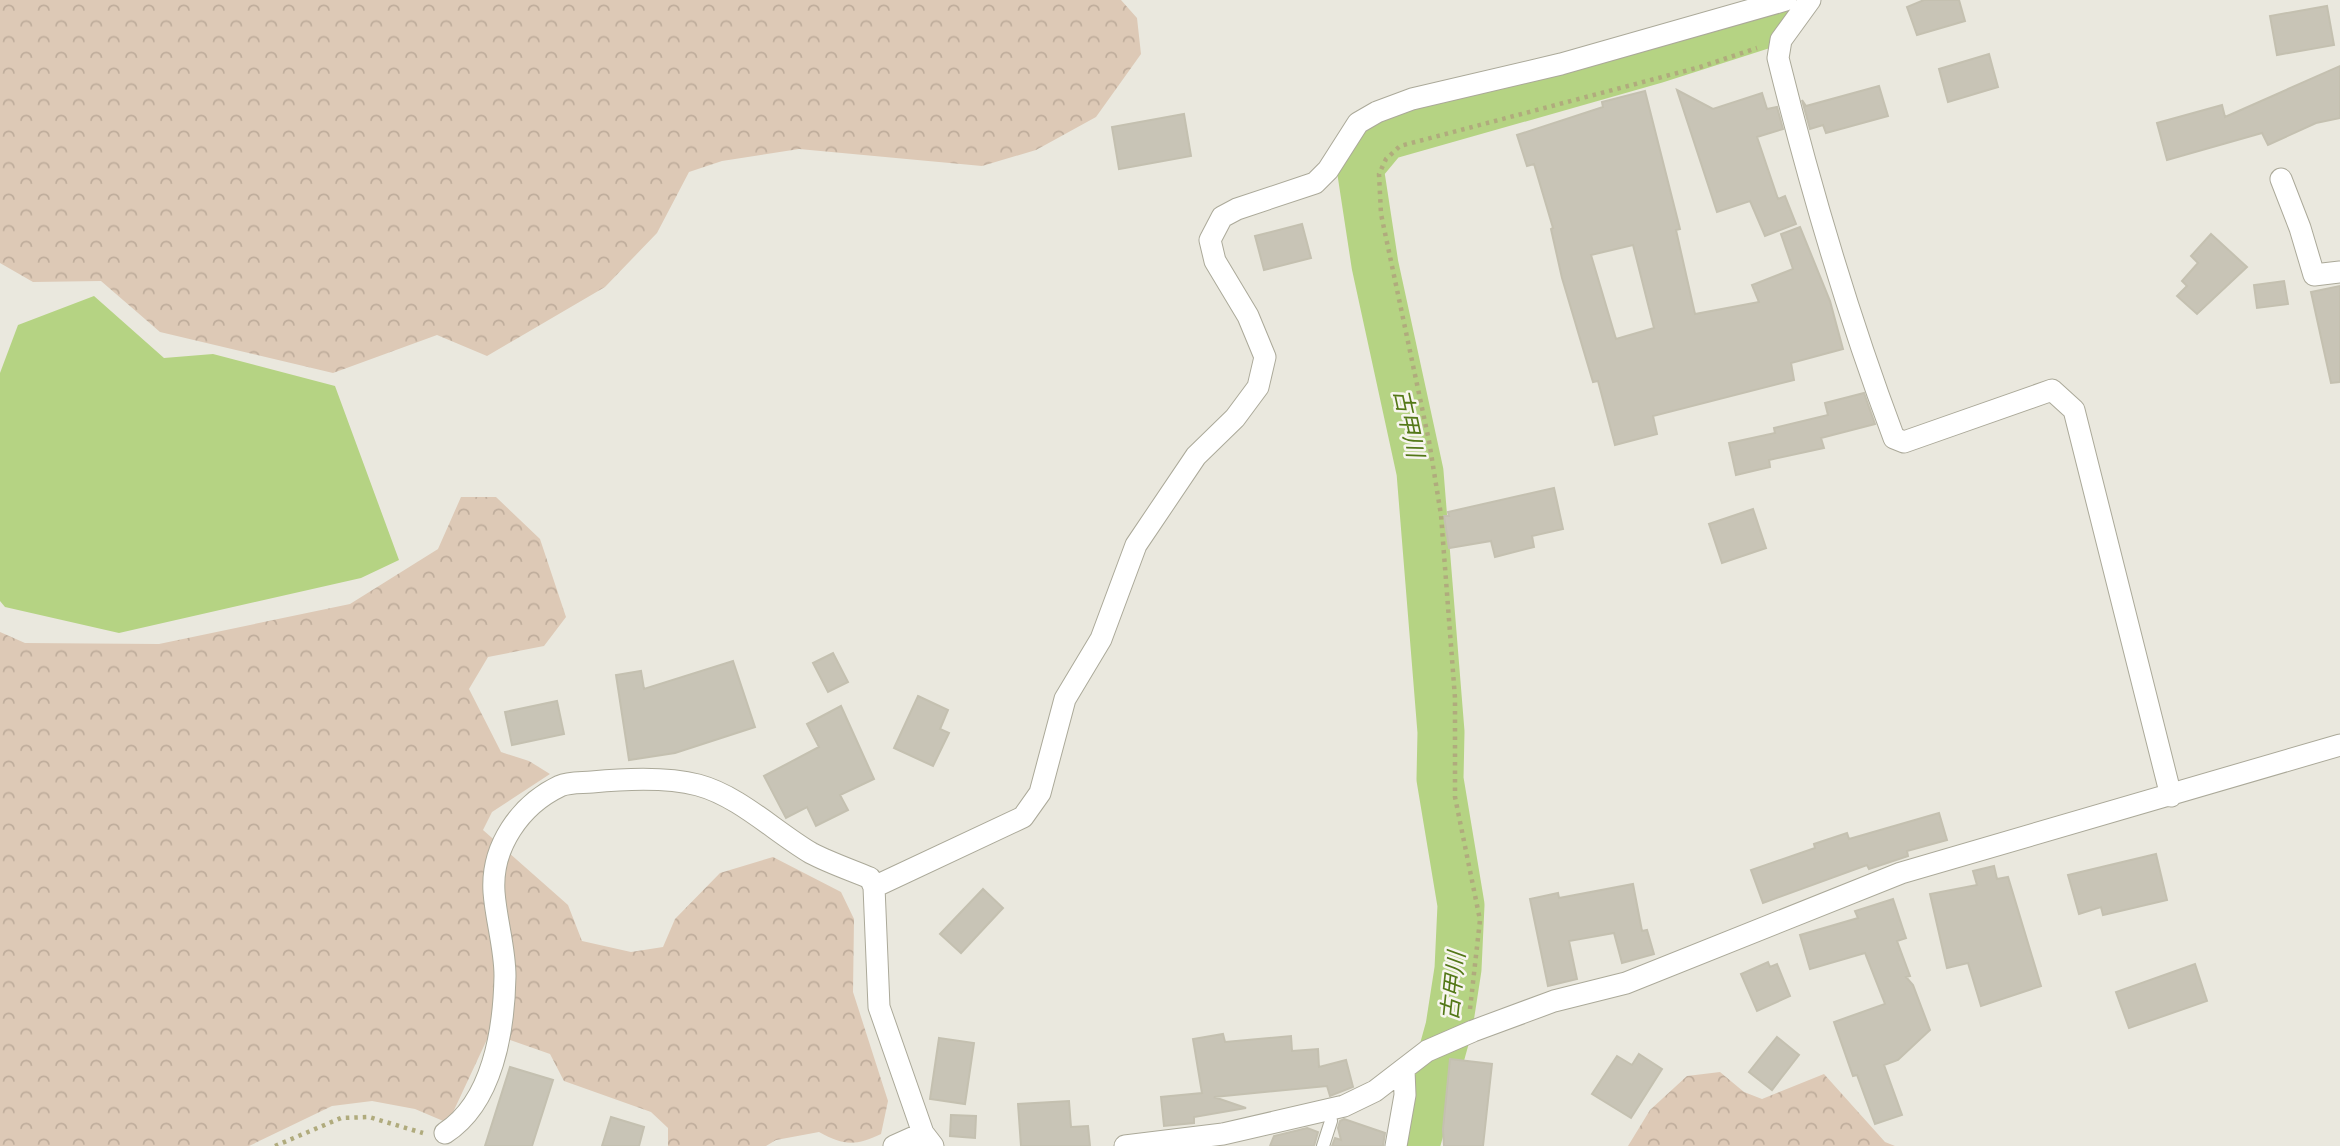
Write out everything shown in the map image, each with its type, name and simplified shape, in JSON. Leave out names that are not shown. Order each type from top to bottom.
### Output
[{"type":"street","points":[[874,887],[1023,817],[1040,793],[1065,699],[1101,639],[1136,545],[1196,456],[1235,418],[1258,387],[1265,357],[1248,316],[1215,261],[1210,240],[1223,217],[1237,209],[1315,183],[1328,170],[1358,124],[1377,112],[1412,99],[1561,64],[1786,0]]},
{"type":"street","points":[[1810,0],[1781,40],[1778,58],[1808,177],[1846,304],[1895,438],[1904,442],[2052,390],[2074,410],[2171,796]]},
{"type":"street","points":[[2281,179],[2314,275],[2340,272]]},
{"type":"street","points":[[1125,1146],[1223,1134],[1344,1106],[1375,1091],[1427,1051],[1473,1031],[1554,1001],[1626,983],[1901,873],[2340,745]]},
{"type":"street","points":[[444,1133],[460,1124],[478,1097],[501,1036],[505,974],[494,889],[497,853],[516,821],[538,799],[562,785],[623,779],[697,785],[733,801],[813,854],[870,878],[874,887],[879,1007],[928,1140],[894,1146]]},
{"type":"street","points":[[1396,1146],[1405,1095],[1404,1070]]},
{"type":"lane","points":[[1323,1146],[1331,1121],[1328,1109]]},
{"type":"path","points":[[1473,1031],[1469,1015],[1480,920],[1455,797],[1455,698],[1441,515],[1429,441],[1381,214],[1378,174],[1386,159],[1400,146],[1700,68],[1781,40]]},
{"type":"path","points":[[275,1146],[341,1118],[369,1117],[418,1133],[444,1133]]},
{"type":"green space","points":[[0,0],[1121,0],[1137,18],[1141,54],[1096,117],[1036,150],[982,166],[799,149],[722,161],[689,172],[657,233],[605,287],[487,356],[437,335],[333,373],[160,332],[101,281],[33,282],[0,263]]},
{"type":"green space","points":[[461,497],[496,497],[540,539],[566,617],[544,646],[488,657],[469,689],[501,752],[529,761],[550,774],[492,812],[483,830],[568,905],[582,941],[631,952],[663,947],[675,919],[720,873],[773,857],[841,892],[854,919],[853,992],[888,1101],[881,1134],[850,1143],[819,1132],[776,1140],[766,1146],[668,1146],[668,1128],[651,1112],[564,1081],[550,1054],[490,1033],[448,1123],[415,1109],[372,1101],[332,1106],[249,1146],[0,1146],[0,632],[25,643],[159,644],[350,604],[438,549]]},
{"type":"green space","points":[[1720,1072],[1744,1092],[1762,1099],[1824,1074],[1885,1142],[1895,1146],[1628,1146],[1650,1110],[1687,1076]]},
{"type":"shaded area","points":[[94,296],[164,358],[213,354],[335,386],[399,560],[361,578],[119,633],[5,607],[0,601],[0,373],[18,325]]},
{"type":"building","points":[[1924,0],[1959,0],[1965,21],[1917,35],[1907,7]]},
{"type":"building","points":[[2327,6],[2334,45],[2277,55],[2270,16]]},
{"type":"building","points":[[1989,54],[1998,87],[1948,102],[1939,69]]},
{"type":"building","points":[[2340,66],[2340,118],[2316,123],[2268,145],[2262,133],[2167,160],[2157,123],[2222,105],[2225,117]]},
{"type":"building","points":[[1879,86],[1888,116],[1826,133],[1823,125],[1810,129],[1802,100],[1806,106]]},
{"type":"building","points":[[1677,90],[1713,109],[1762,93],[1767,109],[1777,107],[1783,129],[1757,137],[1778,199],[1785,196],[1796,224],[1765,236],[1750,201],[1717,212]]},
{"type":"building","points":[[1645,91],[1680,229],[1676,230],[1695,314],[1759,302],[1752,285],[1793,269],[1781,234],[1800,227],[1830,301],[1843,349],[1791,363],[1794,380],[1653,416],[1657,434],[1615,445],[1598,381],[1593,382],[1562,278],[1551,229],[1553,228],[1534,164],[1527,166],[1517,135],[1603,107],[1602,102]],"holes":[[[1633,245],[1654,328],[1616,339],[1591,255]]]},
{"type":"building","points":[[1184,114],[1191,156],[1119,169],[1112,127]]},
{"type":"building","points":[[1302,224],[1311,258],[1264,270],[1255,236]]},
{"type":"building","points":[[2211,234],[2247,267],[2197,314],[2177,296],[2187,286],[2182,281],[2198,263],[2191,256]]},
{"type":"building","points":[[2284,281],[2288,304],[2257,308],[2254,285]]},
{"type":"building","points":[[2340,286],[2340,382],[2331,383],[2311,292]]},
{"type":"building","points":[[1864,393],[1875,424],[1821,438],[1824,448],[1769,460],[1770,467],[1736,475],[1729,443],[1775,433],[1774,428],[1828,415],[1825,403]]},
{"type":"building","points":[[1554,488],[1563,529],[1532,536],[1534,547],[1495,557],[1491,541],[1449,548],[1444,516],[1449,516],[1448,512]]},
{"type":"building","points":[[1753,509],[1766,548],[1722,563],[1709,524]]},
{"type":"building","points":[[833,653],[848,682],[828,692],[813,663]]},
{"type":"building","points":[[733,661],[755,727],[675,753],[629,760],[616,675],[641,671],[644,689]]},
{"type":"building","points":[[918,696],[948,710],[940,729],[949,733],[933,766],[894,748]]},
{"type":"building","points":[[557,701],[564,734],[512,745],[505,712]]},
{"type":"building","points":[[841,706],[874,779],[840,795],[848,810],[816,826],[807,807],[786,818],[764,776],[819,747],[807,724]]},
{"type":"building","points":[[1939,813],[1947,840],[1907,851],[1908,856],[1869,869],[1867,865],[1763,903],[1751,870],[1815,848],[1814,844],[1847,833],[1849,839]]},
{"type":"building","points":[[2156,854],[2167,900],[2103,915],[2101,907],[2079,914],[2068,875]]},
{"type":"building","points":[[1994,866],[1997,879],[2008,877],[2041,986],[1981,1006],[1968,963],[1947,968],[1930,894],[1977,885],[1973,871]]},
{"type":"building","points":[[1633,884],[1642,931],[1647,930],[1654,954],[1622,963],[1614,933],[1569,941],[1577,979],[1548,986],[1530,899],[1558,893],[1559,898]]},
{"type":"building","points":[[983,889],[1003,908],[961,953],[940,934]]},
{"type":"building","points":[[1893,899],[1906,938],[1897,941],[1910,976],[1906,977],[1913,985],[1930,1030],[1898,1060],[1884,1065],[1902,1115],[1875,1124],[1857,1075],[1853,1076],[1834,1022],[1885,1004],[1865,953],[1810,969],[1800,935],[1858,918],[1855,911]]},
{"type":"building","points":[[1768,962],[1770,967],[1777,964],[1790,996],[1757,1011],[1741,974]]},
{"type":"building","points":[[2195,964],[2207,1001],[2129,1028],[2116,992]]},
{"type":"building","points":[[1223,1034],[1225,1042],[1291,1036],[1292,1051],[1318,1049],[1319,1067],[1346,1060],[1353,1087],[1330,1096],[1327,1086],[1214,1097],[1246,1108],[1194,1117],[1194,1123],[1164,1126],[1161,1097],[1202,1093],[1193,1039]]},
{"type":"building","points":[[1777,1037],[1799,1055],[1772,1090],[1749,1072]]},
{"type":"building","points":[[939,1038],[974,1043],[965,1104],[930,1099]]},
{"type":"building","points":[[1639,1054],[1662,1069],[1631,1118],[1592,1094],[1617,1056],[1632,1065]]},
{"type":"building","points":[[1450,1059],[1492,1064],[1483,1146],[1444,1146],[1443,1129]]},
{"type":"building","points":[[510,1067],[553,1080],[532,1146],[485,1146]]},
{"type":"building","points":[[1069,1101],[1071,1127],[1088,1126],[1090,1146],[1021,1146],[1018,1104]]},
{"type":"building","points":[[951,1115],[976,1116],[975,1138],[950,1136]]},
{"type":"building","points":[[611,1117],[644,1127],[639,1146],[602,1146]]},
{"type":"building","points":[[1344,1119],[1385,1133],[1383,1146],[1332,1146],[1335,1138],[1341,1140],[1338,1128],[1340,1121]]},
{"type":"building","points":[[1307,1128],[1318,1132],[1314,1146],[1270,1146],[1274,1136]]},
{"type":"waterway","name":"古甲川","points":[[1416,1146],[1449,1027],[1458,969],[1461,905],[1440,779],[1441,732],[1420,472],[1375,265],[1360,167],[1385,137],[1656,60],[1774,22],[1788,0]]}]
